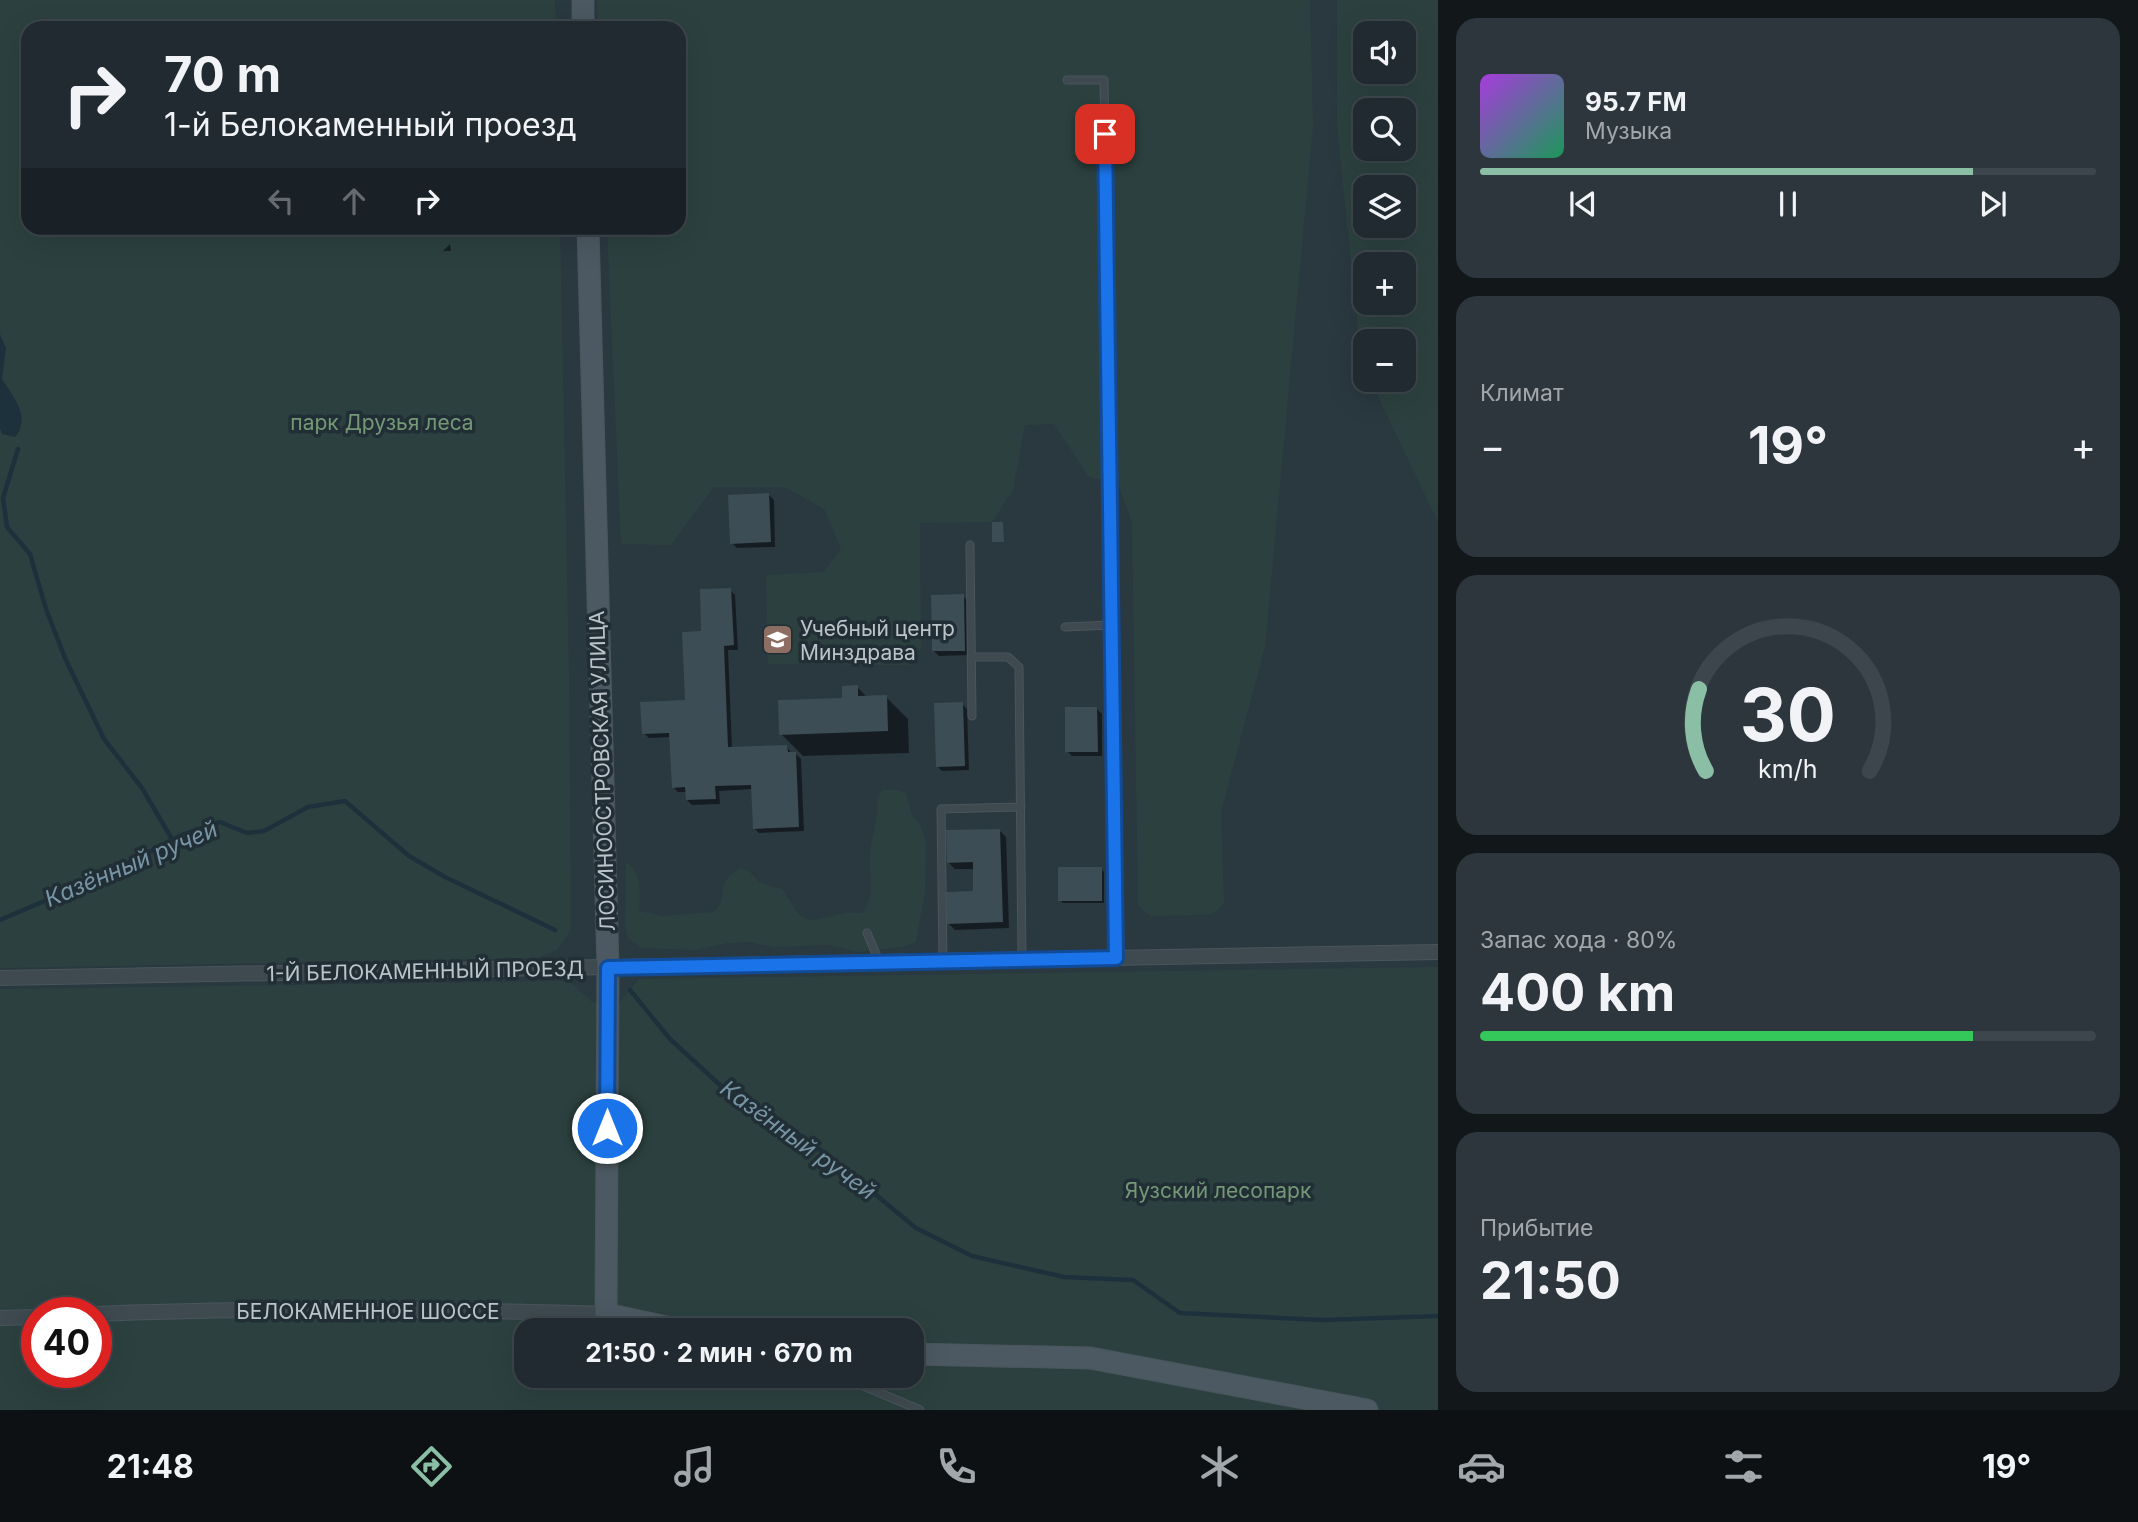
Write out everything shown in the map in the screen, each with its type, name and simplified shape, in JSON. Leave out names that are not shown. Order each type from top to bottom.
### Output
[{"type":"street","points":[[583,0],[583,21]]},
{"type":"street","name":"ЛОСИНООСТРОВСКАЯ УЛИЦА","points":[[588,235],[608,968],[606,1314]]},
{"type":"street","name":"1-Й БЕЛОКАМЕННЫЙ ПРОЕЗД","points":[[0,978],[1438,952]]},
{"type":"street","name":"БЕЛОКАМЕННОЕ ШОССЕ","points":[[112,1313],[483,1311],[606,1314],[624,1318]]},
{"type":"street","points":[[0,1318],[21,1317]]},
{"type":"street","points":[[924,1354],[1090,1358],[1367,1410]]},
{"type":"lane","points":[[1067,80],[1104,80],[1116,958]]},
{"type":"lane","points":[[970,545],[972,716]]},
{"type":"lane","points":[[1065,627],[1111,625]]},
{"type":"lane","points":[[971,657],[1009,657],[1018,667],[1022,959]]},
{"type":"lane","points":[[943,961],[941,809],[1021,807]]},
{"type":"lane","points":[[867,933],[880,962]]},
{"type":"lane","points":[[868,1388],[920,1410]]},
{"type":"green space","name":"парк Друзья леса","points":[[0,0],[555,0],[556,21],[21,21],[21,235],[560,235],[571,930],[557,950],[537,958],[0,968]]},
{"type":"green space","points":[[597,0],[1310,0],[1313,126],[1265,647],[1221,812],[1224,904],[1211,915],[1150,916],[1138,905],[1132,523],[1118,484],[1089,477],[1054,424],[1025,425],[1013,490],[992,522],[920,523],[921,648],[909,665],[768,664],[766,575],[824,572],[841,549],[824,509],[784,487],[714,487],[671,545],[621,544],[607,235],[686,235],[686,21],[598,21]]},
{"type":"green space","points":[[1337,0],[1438,0],[1438,522],[1376,392],[1416,392],[1416,329],[1358,329],[1356,315],[1416,315],[1416,252],[1353,252],[1353,282],[1337,125]]},
{"type":"green space","points":[[883,790],[906,793],[912,815],[921,827],[926,842],[925,891],[916,942],[902,947],[858,952],[829,945],[774,947],[750,942],[728,943],[696,950],[642,948],[628,938],[625,925],[626,862],[638,878],[639,911],[662,916],[714,912],[719,906],[727,879],[741,868],[749,871],[759,882],[782,889],[799,915],[806,919],[861,913],[869,900],[870,853],[877,797]]},
{"type":"green space","name":"Яузский лесопарк","points":[[1438,967],[1438,1410],[0,1410],[0,989],[569,981],[593,1003],[619,1003],[639,979]]},
{"type":"water","points":[[0,334],[6,348],[2,379],[21,415],[20,430],[15,437],[2,434],[0,428]]},
{"type":"building","points":[[769,493],[771,542],[730,544],[728,495]]},
{"type":"building","points":[[992,522],[1003,522],[1004,542],[992,542]]},
{"type":"building","points":[[731,588],[734,645],[724,646],[728,747],[787,745],[788,752],[796,752],[799,827],[753,829],[751,785],[715,786],[716,799],[686,800],[685,787],[672,788],[669,733],[642,734],[640,702],[685,700],[682,632],[701,631],[700,589]]},
{"type":"building","points":[[964,594],[965,651],[932,651],[931,595]]},
{"type":"building","points":[[858,685],[858,696],[887,695],[888,731],[779,735],[778,700],[842,698],[842,686]]},
{"type":"building","points":[[963,702],[965,766],[936,767],[934,703]]},
{"type":"building","points":[[1065,707],[1097,707],[1098,752],[1065,752]]},
{"type":"building","points":[[1000,829],[1003,922],[947,924],[946,892],[973,891],[973,862],[947,863],[946,830]]},
{"type":"building","points":[[1058,867],[1102,867],[1102,901],[1058,901]]},
{"type":"waterway","points":[[18,449],[3,498],[7,527],[30,554],[46,609],[65,658],[104,739],[142,788],[173,841]]},
{"type":"waterway","name":"Казённый ручей","points":[[0,920],[101,877],[182,835],[220,822],[247,833],[264,831],[308,807],[345,801],[409,856],[445,877],[555,930]]},
{"type":"waterway","name":"Казённый ручей","points":[[630,990],[670,1039],[733,1097],[791,1129],[829,1156],[916,1228],[972,1256],[1064,1277],[1133,1280],[1180,1313],[1323,1320],[1438,1316]]},
{"type":"place","name":"Учебный центр Минздрава","points":[[777,640]]},
{"type":"route","points":[[607,1128],[608,968],[1116,958],[1105,134]]}]
